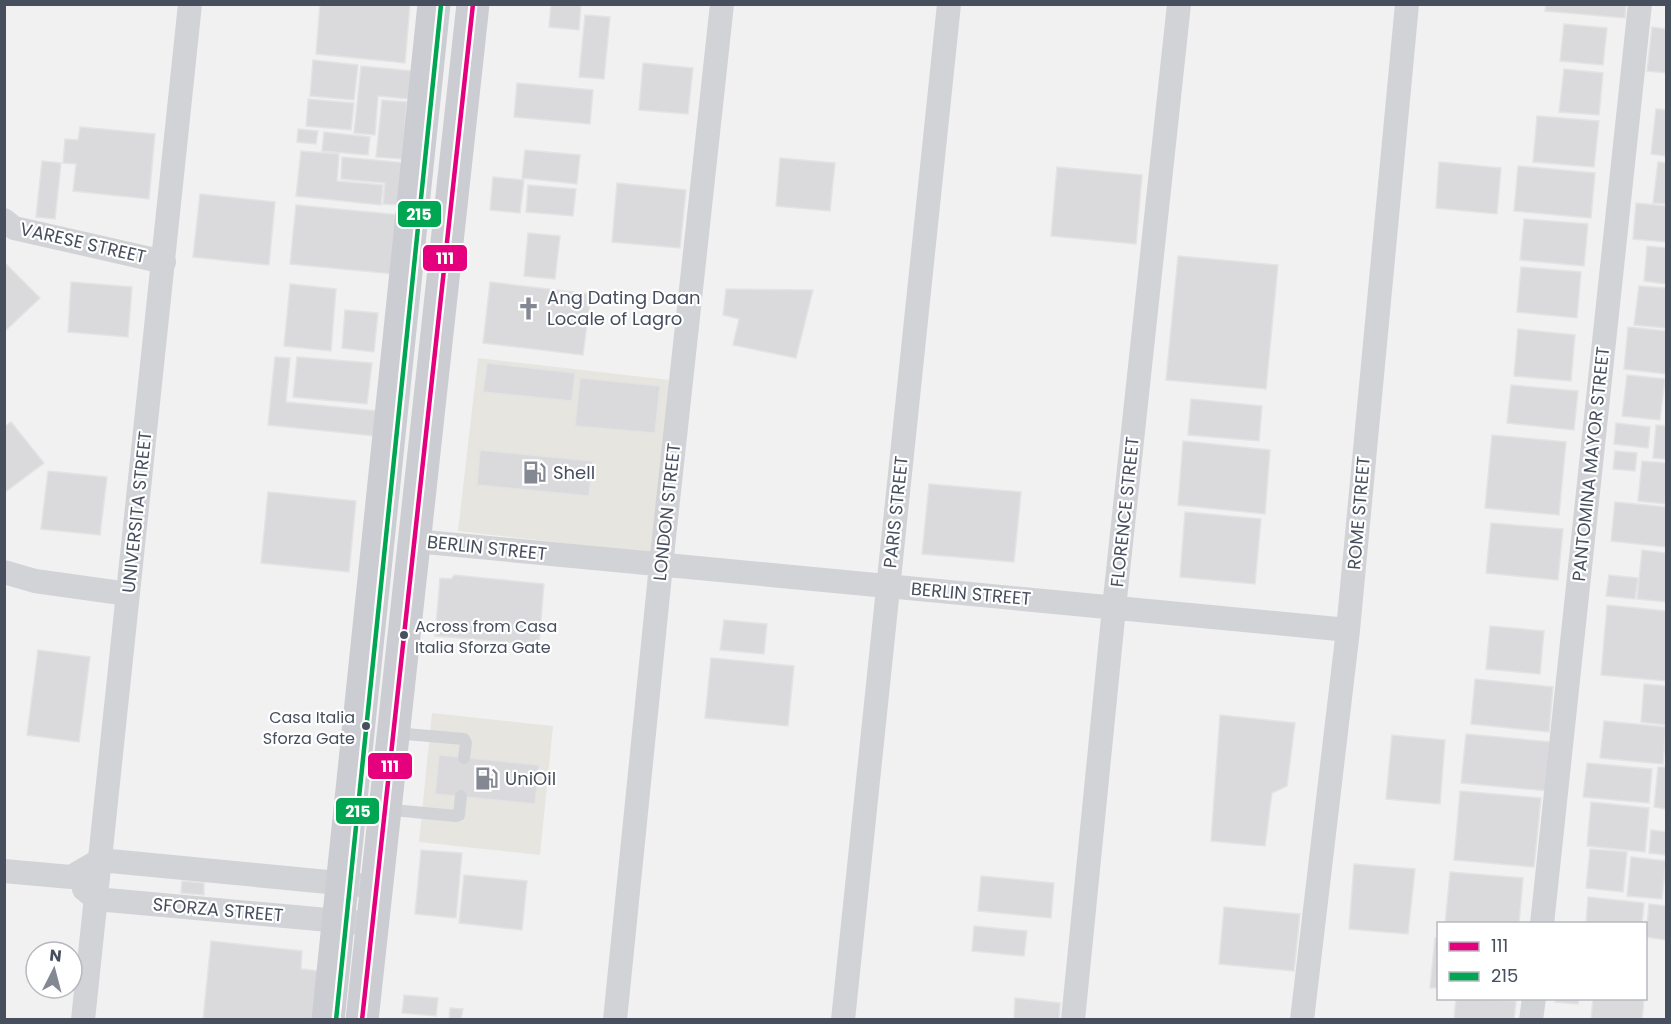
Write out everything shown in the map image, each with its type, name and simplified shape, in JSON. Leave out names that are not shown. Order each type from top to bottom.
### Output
[{"type":"main road","points":[[328,1020],[434,4]]},
{"type":"main road","points":[[362,1020],[473,4]]},
{"type":"street","name":"UNIVERSITA STREET","points":[[83,1020],[190,4]]},
{"type":"street","name":"LONDON STREET","points":[[615,1020],[661,565],[722,4]]},
{"type":"street","name":"PARIS STREET","points":[[843,1020],[949,4]]},
{"type":"street","name":"FLORENCE STREET","points":[[1073,1020],[1114,608],[1179,4]]},
{"type":"street","name":"ROME STREET","points":[[1302,1020],[1348,630],[1407,4]]},
{"type":"street","name":"PANTOMINA MAYOR STREET","points":[[1542,922],[1640,4]]},
{"type":"street","name":"VARESE STREET","points":[[4,220],[14,228],[164,262]]},
{"type":"street","name":"BERLIN STREET","points":[[416,528],[661,565],[1348,630]]},
{"type":"street","points":[[4,572],[35,581],[128,594]]},
{"type":"street","points":[[4,871],[71,877],[100,860],[375,887]]},
{"type":"street","points":[[71,877],[96,899]]},
{"type":"street","points":[[269,915],[272,877]]},
{"type":"street","name":"SFORZA STREET","points":[[96,899],[372,924]]},
{"type":"street","points":[[1531,1020],[1534,1000]]},
{"type":"lane","points":[[381,513],[416,528]]},
{"type":"lane","points":[[394,733],[464,739],[466,743],[464,758]]},
{"type":"lane","points":[[351,806],[456,816],[459,815],[461,796]]},
{"type":"shaded area","points":[[478,358],[670,380],[651,553],[458,531]]},
{"type":"shaded area","points":[[432,713],[553,726],[540,855],[419,842]]},
{"type":"building","points":[[320,4],[410,4],[405,63],[316,54]]},
{"type":"building","points":[[551,4],[581,4],[579,30],[549,27]]},
{"type":"building","points":[[1546,4],[1626,4],[1625,18],[1545,11]]},
{"type":"building","points":[[585,15],[610,17],[604,79],[579,77]]},
{"type":"building","points":[[1564,24],[1607,28],[1603,65],[1560,61]]},
{"type":"building","points":[[1652,27],[1666,29],[1666,73],[1647,71]]},
{"type":"building","points":[[313,60],[358,65],[354,100],[310,96]]},
{"type":"building","points":[[643,63],[693,68],[688,114],[639,110]]},
{"type":"building","points":[[361,66],[412,71],[410,99],[378,96],[375,135],[354,133]]},
{"type":"building","points":[[1564,69],[1603,73],[1599,115],[1559,112]]},
{"type":"building","points":[[517,83],[593,90],[590,124],[514,117]]},
{"type":"building","points":[[308,99],[354,103],[351,130],[306,126]]},
{"type":"building","points":[[382,100],[407,102],[402,159],[376,157]]},
{"type":"building","points":[[1656,109],[1666,110],[1666,156],[1651,154]]},
{"type":"building","points":[[1537,116],[1599,121],[1594,167],[1533,162]]},
{"type":"building","points":[[80,127],[155,134],[149,199],[73,191],[76,164],[63,163],[65,139],[78,140]]},
{"type":"building","points":[[298,129],[318,131],[316,144],[297,142]]},
{"type":"building","points":[[324,132],[370,137],[368,155],[322,151]]},
{"type":"building","points":[[525,150],[580,155],[577,184],[522,178]]},
{"type":"building","points":[[301,151],[339,154],[337,181],[383,185],[381,205],[296,196]]},
{"type":"building","points":[[342,157],[406,163],[402,205],[383,204],[385,183],[341,179]]},
{"type":"building","points":[[780,158],[835,163],[830,211],[776,206]]},
{"type":"building","points":[[42,161],[61,163],[55,219],[36,217]]},
{"type":"building","points":[[1439,162],[1501,168],[1497,214],[1436,208]]},
{"type":"building","points":[[1658,162],[1666,163],[1666,204],[1653,203]]},
{"type":"building","points":[[1518,166],[1595,173],[1591,218],[1514,211]]},
{"type":"building","points":[[1057,167],[1142,175],[1136,244],[1051,236]]},
{"type":"building","points":[[493,177],[524,180],[520,213],[490,210]]},
{"type":"building","points":[[617,183],[686,190],[680,248],[612,242]]},
{"type":"building","points":[[528,185],[576,189],[573,216],[526,212]]},
{"type":"building","points":[[200,194],[275,202],[269,265],[193,257]]},
{"type":"building","points":[[1636,203],[1666,206],[1666,242],[1633,239]]},
{"type":"building","points":[[296,205],[400,215],[394,274],[290,264]]},
{"type":"building","points":[[1524,219],[1588,224],[1584,266],[1520,260]]},
{"type":"building","points":[[528,233],[560,236],[555,279],[524,276]]},
{"type":"building","points":[[1647,246],[1666,248],[1666,284],[1644,281]]},
{"type":"building","points":[[1178,256],[1278,265],[1266,389],[1166,380]]},
{"type":"building","points":[[4,262],[40,298],[4,332]]},
{"type":"building","points":[[1521,267],[1581,272],[1577,318],[1517,312]]},
{"type":"building","points":[[71,282],[132,287],[128,337],[68,332]]},
{"type":"building","points":[[490,282],[591,294],[583,355],[483,343]]},
{"type":"building","points":[[290,284],[336,289],[331,351],[284,346]]},
{"type":"building","points":[[1639,286],[1666,288],[1666,328],[1634,325]]},
{"type":"building","points":[[726,289],[813,290],[796,358],[733,345],[739,319],[723,315]]},
{"type":"building","points":[[345,310],[378,313],[374,352],[342,348]]},
{"type":"building","points":[[1628,327],[1666,331],[1666,374],[1624,369]]},
{"type":"building","points":[[1518,329],[1575,335],[1571,381],[1514,376]]},
{"type":"building","points":[[275,357],[290,358],[286,402],[378,411],[375,436],[268,425]]},
{"type":"building","points":[[297,357],[372,363],[367,404],[293,397]]},
{"type":"building","points":[[487,363],[575,373],[572,401],[483,392]]},
{"type":"building","points":[[1627,375],[1665,379],[1660,420],[1622,416]]},
{"type":"building","points":[[580,378],[660,386],[655,433],[575,426]]},
{"type":"building","points":[[1511,385],[1578,391],[1574,430],[1507,423]]},
{"type":"building","points":[[1191,399],[1262,406],[1259,441],[1188,435]]},
{"type":"building","points":[[11,422],[44,463],[4,493],[4,427]]},
{"type":"building","points":[[1616,423],[1650,427],[1648,448],[1614,444]]},
{"type":"building","points":[[1656,425],[1666,426],[1666,459],[1653,458]]},
{"type":"building","points":[[1492,435],[1566,442],[1559,515],[1485,508]]},
{"type":"building","points":[[1183,441],[1270,450],[1265,514],[1178,505]]},
{"type":"building","name":"Shell","points":[[480,450],[593,461],[589,496],[477,485]]},
{"type":"building","points":[[1615,451],[1637,453],[1635,471],[1613,469]]},
{"type":"building","points":[[1642,461],[1666,463],[1666,504],[1638,501]]},
{"type":"building","points":[[48,471],[107,477],[100,535],[41,529]]},
{"type":"building","points":[[929,484],[1021,492],[1014,562],[922,554]]},
{"type":"building","points":[[268,492],[356,501],[349,572],[261,563]]},
{"type":"building","points":[[1615,502],[1666,507],[1666,547],[1611,541]]},
{"type":"building","points":[[1185,512],[1261,519],[1255,584],[1180,577]]},
{"type":"building","points":[[1491,523],[1563,529],[1558,580],[1486,573]]},
{"type":"building","points":[[1642,550],[1666,553],[1666,602],[1637,599]]},
{"type":"building","points":[[454,575],[544,584],[539,645],[435,636],[440,578],[451,579]]},
{"type":"building","points":[[1609,575],[1638,578],[1635,599],[1606,596]]},
{"type":"building","points":[[1607,605],[1666,611],[1666,681],[1601,675]]},
{"type":"building","points":[[724,620],[767,624],[764,654],[720,650]]},
{"type":"building","points":[[1490,626],[1544,631],[1540,674],[1486,669]]},
{"type":"building","points":[[38,650],[90,657],[79,742],[27,735]]},
{"type":"building","points":[[711,658],[794,666],[788,726],[705,718]]},
{"type":"building","points":[[1475,679],[1553,687],[1549,732],[1471,724]]},
{"type":"building","points":[[1644,684],[1666,686],[1666,725],[1641,722]]},
{"type":"building","points":[[1220,715],[1295,723],[1287,786],[1272,793],[1265,846],[1211,841]]},
{"type":"building","points":[[1604,721],[1666,727],[1663,764],[1600,758]]},
{"type":"building","points":[[1466,734],[1552,742],[1548,791],[1461,783]]},
{"type":"building","points":[[1392,735],[1445,740],[1440,804],[1386,799]]},
{"type":"building","name":"UniOil","points":[[439,755],[539,765],[535,804],[435,794]]},
{"type":"building","points":[[1587,763],[1652,769],[1649,803],[1583,797]]},
{"type":"building","points":[[1658,767],[1666,767],[1666,809],[1654,807]]},
{"type":"building","points":[[1460,791],[1541,798],[1534,867],[1454,860]]},
{"type":"building","points":[[1591,802],[1649,808],[1645,852],[1587,846]]},
{"type":"building","points":[[1651,830],[1666,832],[1666,855],[1649,853]]},
{"type":"building","points":[[1590,849],[1627,852],[1623,892],[1586,888]]},
{"type":"building","points":[[421,850],[462,853],[456,918],[415,914]]},
{"type":"building","points":[[1631,857],[1666,861],[1662,899],[1627,896]]},
{"type":"building","points":[[1354,864],[1415,869],[1408,934],[1349,929]]},
{"type":"building","points":[[1450,872],[1523,878],[1519,922],[1445,922]]},
{"type":"building","points":[[464,875],[527,881],[522,930],[459,923]]},
{"type":"building","points":[[981,876],[1054,883],[1051,918],[978,911]]},
{"type":"building","points":[[182,881],[204,883],[204,895],[181,893]]},
{"type":"building","points":[[1588,897],[1644,903],[1642,922],[1586,922]]},
{"type":"building","points":[[1649,904],[1666,906],[1666,940],[1647,937]]},
{"type":"building","points":[[1224,907],[1300,914],[1294,971],[1219,964]]},
{"type":"building","points":[[974,926],[1027,931],[1024,956],[972,951]]},
{"type":"building","points":[[1435,938],[1437,938],[1437,988],[1430,988]]},
{"type":"building","points":[[211,941],[302,951],[301,969],[319,971],[315,1020],[203,1020]]},
{"type":"building","points":[[404,995],[438,998],[436,1016],[402,1013]]},
{"type":"building","points":[[1015,998],[1060,1003],[1059,1020],[1014,1019]]},
{"type":"building","points":[[1456,1000],[1516,1001],[1514,1020],[1454,1020]]},
{"type":"building","points":[[1556,1000],[1579,1000],[1578,1004],[1555,1002]]},
{"type":"building","points":[[1593,1000],[1644,1000],[1642,1020],[1591,1020]]},
{"type":"building","points":[[450,1008],[463,1009],[461,1020],[449,1020]]},
{"type":"transit line","name":"111","points":[[362,1020],[473,4]]},
{"type":"transit line","name":"215","points":[[336,1020],[441,5]]},
{"type":"place","name":"Ang Dating Daan Locale of Lagro","points":[[529,308]]},
{"type":"place","name":"Shell","points":[[535,473]]},
{"type":"place","name":"Across from Casa Italia Sforza Gate","points":[[404,635]]},
{"type":"place","name":"Casa Italia Sforza Gate","points":[[366,726]]},
{"type":"place","name":"UniOil","points":[[487,779]]}]
